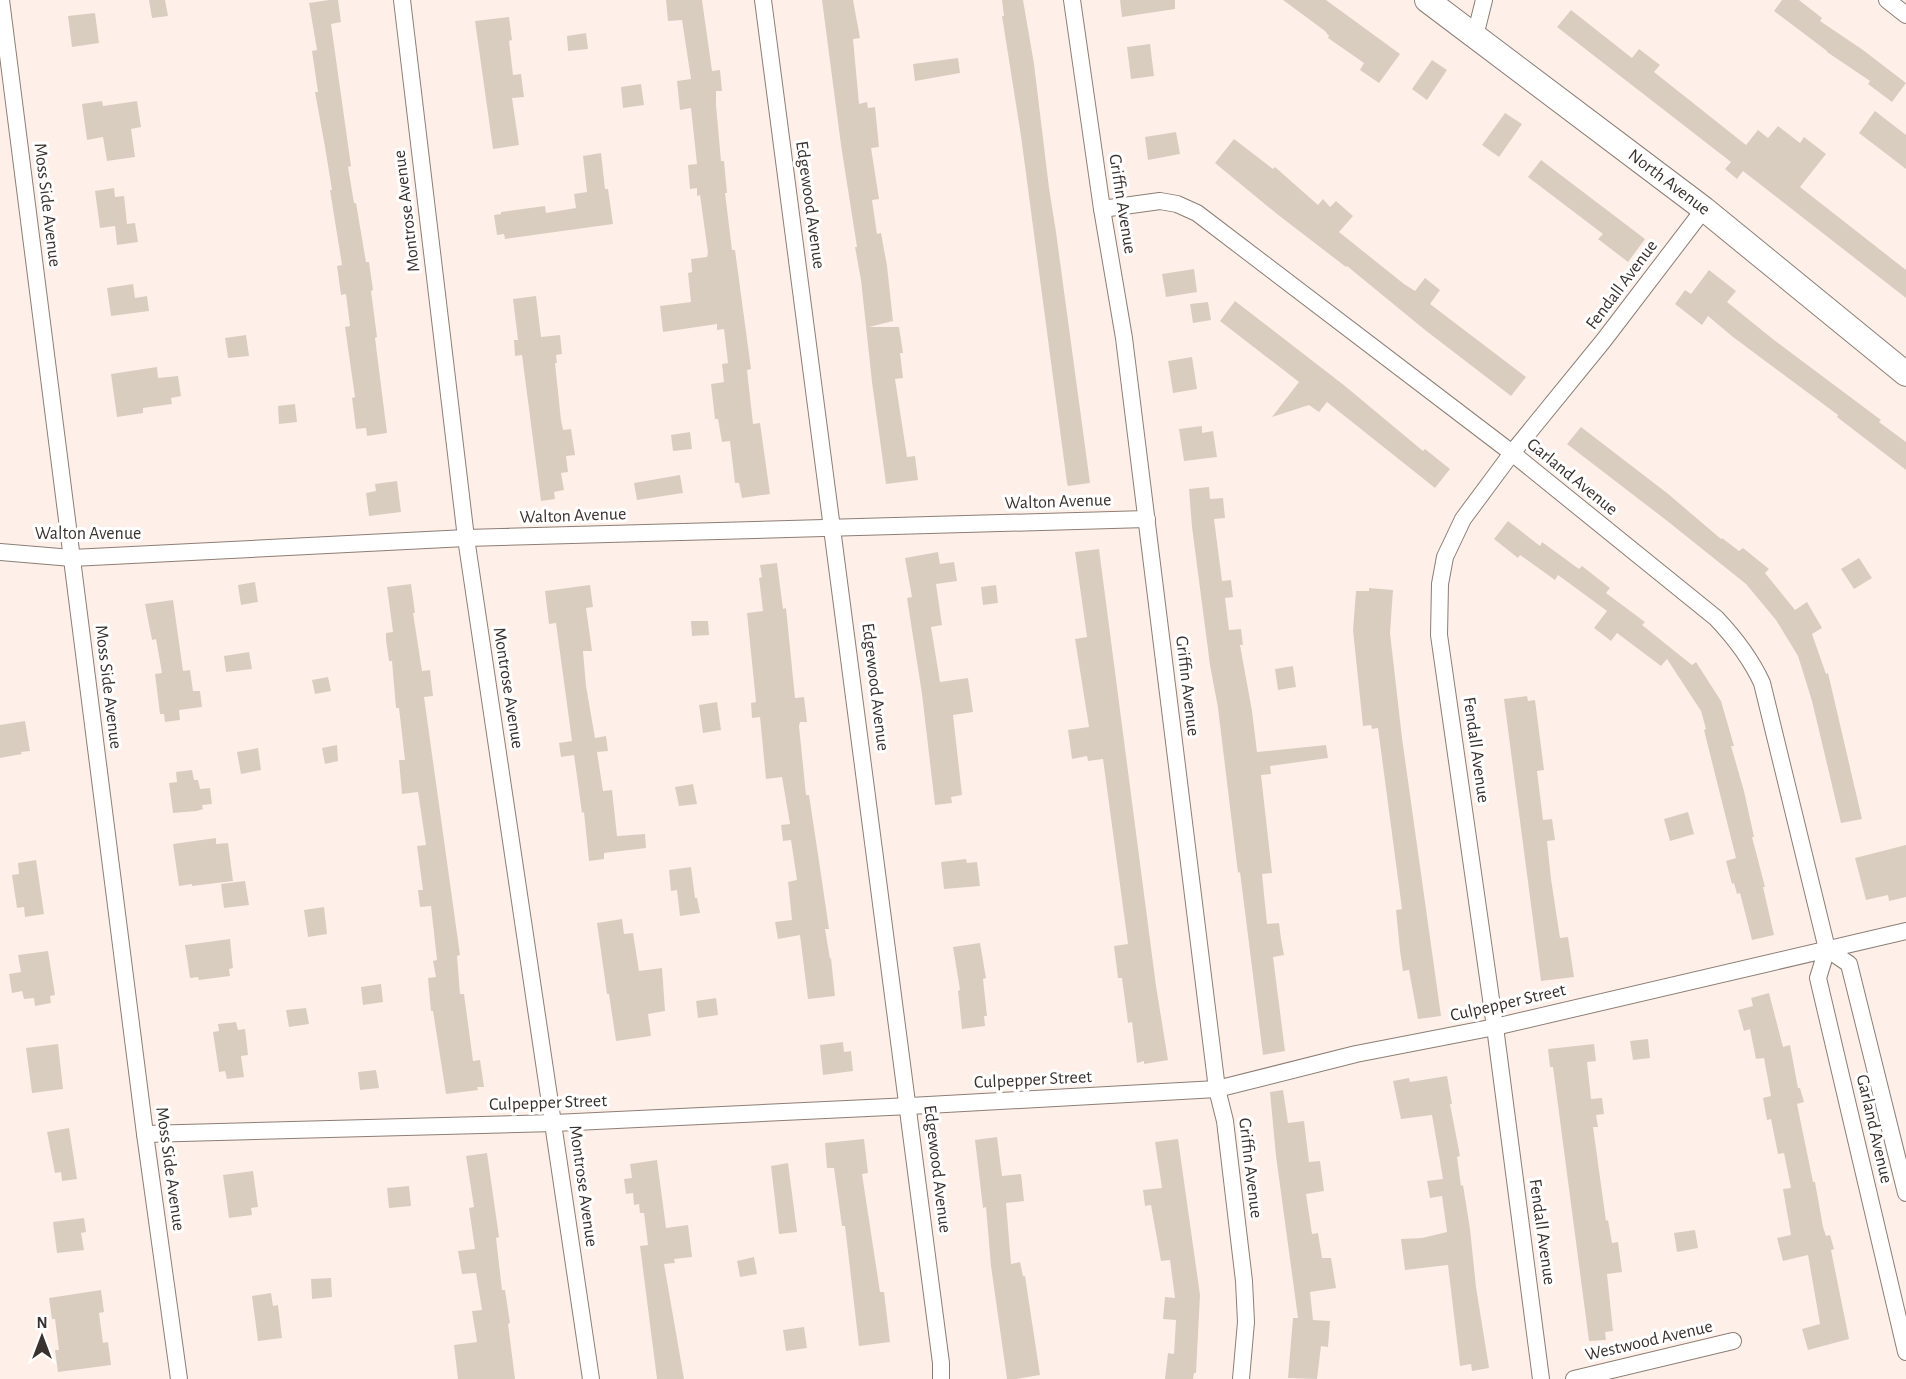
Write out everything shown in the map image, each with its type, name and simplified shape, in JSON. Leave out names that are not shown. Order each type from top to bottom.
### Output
[{"type":"street","name":"Moss Side Avenue","points":[[1,0],[178,1379]]},
{"type":"street","name":"Montrose Avenue","points":[[402,0],[466,538],[591,1379]]},
{"type":"street","name":"Edgewood Avenue","points":[[763,0],[910,1106],[941,1363],[941,1379]]},
{"type":"street","name":"Griffin Avenue","points":[[1072,0],[1102,209],[1124,338],[1217,1089],[1226,1121],[1244,1281],[1246,1322],[1241,1379]]},
{"type":"street","name":"North Avenue","points":[[1427,0],[1704,209],[1906,374]]},
{"type":"street","points":[[1475,36],[1484,0]]},
{"type":"street","points":[[1887,0],[1906,15]]},
{"type":"street","name":"Garland Avenue","points":[[1102,209],[1160,201],[1178,204],[1197,213],[1512,453],[1716,618],[1752,661],[1762,683],[1827,949],[1818,978],[1900,1300],[1906,1352]]},
{"type":"street","name":"Fendall Avenue","points":[[1541,1379],[1496,1027],[1439,635],[1440,584],[1445,557],[1463,519],[1512,453],[1604,340],[1704,209]]},
{"type":"street","name":"Walton Avenue","points":[[0,552],[72,558],[466,538],[1147,519]]},
{"type":"street","name":"Culpepper Street","points":[[145,1134],[554,1123],[1217,1089],[1356,1054],[1496,1027],[1906,931]]},
{"type":"street","name":"Garland Avenue","points":[[1827,949],[1849,964],[1906,1194]]},
{"type":"street","name":"Westwood Avenue","points":[[1574,1379],[1733,1341]]},
{"type":"building","points":[[149,0],[165,0],[168,16],[152,18]]},
{"type":"building","points":[[338,0],[341,22],[331,24],[351,166],[348,167],[373,290],[371,291],[377,337],[375,338],[387,433],[367,436],[366,428],[356,429],[352,398],[355,397],[345,327],[350,326],[346,294],[341,295],[337,266],[342,265],[315,92],[318,92],[312,51],[317,50],[309,3]]},
{"type":"building","points":[[666,0],[702,0],[712,71],[720,70],[722,91],[716,91],[716,105],[721,161],[724,161],[727,193],[725,193],[732,250],[735,250],[751,369],[747,370],[753,424],[760,423],[770,494],[742,498],[739,483],[735,483],[730,441],[722,442],[718,419],[715,419],[711,384],[724,382],[722,364],[728,363],[724,329],[717,330],[717,324],[663,332],[660,306],[691,302],[688,273],[692,272],[691,259],[707,257],[708,253],[700,195],[697,196],[697,188],[690,189],[688,165],[697,164],[691,108],[680,110],[677,81],[691,79],[682,20],[668,21]]},
{"type":"building","points":[[822,0],[853,0],[860,38],[853,39],[859,104],[867,102],[868,108],[875,107],[879,147],[871,148],[879,199],[872,200],[877,234],[881,233],[887,266],[893,321],[869,327],[899,327],[903,353],[900,353],[903,378],[895,379],[907,457],[915,456],[918,480],[886,484],[855,247],[857,247]]},
{"type":"building","points":[[1002,0],[1023,0],[1034,64],[1090,483],[1068,486],[1067,483],[1021,136],[1002,16],[1004,16]]},
{"type":"building","points":[[1120,0],[1175,0],[1175,9],[1122,17]]},
{"type":"building","points":[[1283,0],[1326,0],[1400,54],[1379,83],[1360,70],[1364,63],[1328,38],[1325,31]]},
{"type":"building","points":[[1782,0],[1799,0],[1822,18],[1820,21],[1906,83],[1892,102],[1868,84],[1870,81],[1827,52],[1774,11]]},
{"type":"building","points":[[1571,10],[1632,58],[1639,49],[1660,65],[1654,72],[1746,145],[1758,130],[1768,138],[1778,126],[1800,143],[1804,137],[1826,154],[1800,187],[1906,270],[1906,298],[1743,171],[1737,179],[1725,169],[1731,162],[1557,27]]},
{"type":"building","points":[[95,13],[99,43],[72,47],[68,16]]},
{"type":"building","points":[[509,17],[513,75],[521,74],[524,97],[512,98],[519,145],[493,149],[475,21]]},
{"type":"building","points":[[586,33],[588,49],[568,51],[567,36]]},
{"type":"building","points":[[1150,44],[1154,76],[1131,79],[1127,47]]},
{"type":"building","points":[[958,58],[960,73],[915,81],[913,64]]},
{"type":"building","points":[[1432,60],[1447,70],[1427,100],[1412,89]]},
{"type":"building","points":[[641,84],[644,105],[623,108],[621,87]]},
{"type":"building","points":[[102,101],[103,106],[137,101],[141,127],[131,129],[135,157],[107,161],[103,137],[87,140],[82,104]]},
{"type":"building","points":[[1875,111],[1906,135],[1906,169],[1859,133]]},
{"type":"building","points":[[1505,113],[1522,124],[1499,157],[1482,145]]},
{"type":"building","points":[[1176,132],[1180,154],[1148,160],[1145,137]]},
{"type":"building","points":[[1234,139],[1273,169],[1275,167],[1318,205],[1323,199],[1330,207],[1336,201],[1353,216],[1339,232],[1404,284],[1415,291],[1425,278],[1440,290],[1430,304],[1526,377],[1511,396],[1215,163]]},
{"type":"building","points":[[601,153],[605,189],[608,189],[613,224],[505,239],[504,234],[497,235],[494,215],[501,214],[501,212],[545,206],[546,213],[576,208],[574,194],[587,192],[583,156]]},
{"type":"building","points":[[1541,160],[1645,239],[1628,262],[1598,239],[1603,234],[1528,177]]},
{"type":"building","points":[[114,188],[115,197],[124,196],[127,224],[135,223],[138,242],[117,245],[115,226],[100,228],[95,191]]},
{"type":"building","points":[[1194,269],[1197,292],[1166,297],[1162,274]]},
{"type":"building","points":[[1709,270],[1736,291],[1727,302],[1881,420],[1879,422],[1906,442],[1906,470],[1708,316],[1702,325],[1675,304],[1685,290],[1691,294]]},
{"type":"building","points":[[133,284],[135,298],[147,296],[149,311],[111,316],[107,288]]},
{"type":"building","points":[[536,296],[541,337],[560,335],[562,354],[556,355],[557,363],[555,363],[561,420],[563,430],[571,429],[575,455],[566,456],[568,472],[561,473],[564,490],[554,492],[555,499],[541,501],[522,355],[515,356],[514,340],[518,340],[513,299]]},
{"type":"building","points":[[1235,301],[1345,386],[1423,451],[1425,449],[1450,469],[1435,488],[1327,402],[1319,412],[1309,405],[1272,417],[1299,382],[1220,321]]},
{"type":"building","points":[[1208,302],[1211,320],[1193,323],[1190,304]]},
{"type":"building","points":[[246,335],[249,356],[228,358],[225,338]]},
{"type":"building","points":[[1192,357],[1197,389],[1173,393],[1168,361]]},
{"type":"building","points":[[157,367],[158,378],[178,376],[181,396],[171,398],[172,404],[143,408],[143,413],[117,417],[111,374]]},
{"type":"building","points":[[295,404],[297,422],[279,424],[278,406]]},
{"type":"building","points":[[1202,426],[1202,433],[1213,431],[1217,457],[1184,461],[1179,429]]},
{"type":"building","points":[[1581,427],[1667,493],[1721,539],[1739,551],[1743,548],[1769,569],[1765,573],[1795,610],[1807,602],[1822,628],[1812,634],[1826,674],[1828,673],[1862,819],[1841,823],[1812,701],[1798,656],[1776,620],[1746,584],[1567,444]]},
{"type":"building","points":[[690,432],[692,449],[673,451],[671,435]]},
{"type":"building","points":[[680,475],[683,493],[637,500],[634,483]]},
{"type":"building","points":[[397,481],[401,512],[369,516],[366,493],[376,491],[375,484]]},
{"type":"building","points":[[1209,487],[1210,499],[1223,498],[1225,518],[1214,519],[1222,581],[1231,580],[1233,597],[1225,598],[1229,630],[1241,629],[1243,645],[1240,645],[1257,752],[1326,745],[1328,758],[1270,766],[1271,774],[1261,775],[1272,873],[1262,874],[1267,924],[1279,923],[1284,955],[1273,957],[1285,1051],[1263,1055],[1192,527],[1189,489]]},
{"type":"building","points":[[1508,521],[1540,546],[1542,542],[1579,569],[1582,566],[1610,588],[1606,593],[1645,622],[1642,625],[1692,665],[1696,662],[1721,701],[1734,746],[1731,746],[1744,791],[1774,935],[1752,940],[1740,893],[1737,894],[1734,883],[1732,884],[1726,861],[1736,858],[1701,711],[1667,659],[1661,666],[1617,633],[1611,641],[1594,628],[1607,611],[1558,575],[1555,580],[1520,555],[1518,558],[1494,539]]},
{"type":"building","points":[[1099,549],[1156,986],[1168,1060],[1144,1064],[1144,1061],[1137,1063],[1132,1022],[1128,1023],[1122,978],[1118,978],[1114,946],[1128,944],[1103,759],[1088,761],[1087,756],[1072,759],[1068,730],[1089,727],[1075,639],[1087,637],[1075,552]]},
{"type":"building","points":[[938,552],[940,564],[954,562],[957,581],[936,584],[942,625],[931,627],[940,682],[968,678],[973,712],[953,715],[962,795],[951,797],[952,803],[935,805],[922,694],[907,598],[912,597],[905,558]]},
{"type":"building","points":[[1859,558],[1872,578],[1854,589],[1841,569]]},
{"type":"building","points":[[777,563],[783,609],[786,608],[795,698],[804,697],[807,722],[800,722],[799,726],[806,795],[809,795],[829,929],[825,929],[835,996],[808,999],[800,935],[778,939],[775,922],[792,920],[788,882],[797,880],[791,840],[783,841],[781,825],[790,824],[782,777],[766,779],[760,717],[752,718],[751,703],[756,702],[747,613],[763,611],[759,578],[762,577],[760,565]]},
{"type":"building","points":[[255,582],[258,602],[241,605],[238,585]]},
{"type":"building","points":[[411,584],[422,671],[430,670],[433,696],[424,697],[460,955],[457,956],[460,994],[464,994],[473,1061],[480,1060],[484,1087],[477,1087],[478,1090],[446,1094],[433,1011],[431,1011],[428,978],[436,977],[433,961],[437,960],[431,906],[420,907],[418,890],[423,890],[417,846],[426,845],[418,792],[402,794],[399,760],[405,760],[399,708],[396,708],[392,661],[389,661],[386,640],[386,633],[393,632],[387,587]]},
{"type":"building","points":[[590,585],[593,607],[586,608],[592,651],[583,651],[586,686],[595,738],[606,736],[608,751],[597,752],[603,791],[612,790],[617,836],[645,834],[646,848],[604,853],[604,859],[589,861],[584,812],[582,813],[574,755],[561,757],[559,743],[572,741],[556,623],[549,624],[545,591]]},
{"type":"building","points":[[996,585],[998,603],[983,605],[981,587]]},
{"type":"building","points":[[1369,588],[1393,590],[1390,633],[1402,738],[1441,1016],[1418,1019],[1409,970],[1403,971],[1396,910],[1402,909],[1378,728],[1372,729],[1371,725],[1363,726],[1353,630],[1356,591],[1369,591]]},
{"type":"building","points":[[173,600],[183,671],[190,670],[193,691],[200,691],[202,707],[179,710],[180,720],[165,722],[164,714],[160,714],[155,674],[162,673],[156,639],[152,640],[145,604]]},
{"type":"building","points":[[691,621],[708,621],[709,635],[692,636]]},
{"type":"building","points":[[249,652],[252,669],[226,672],[224,656]]},
{"type":"building","points":[[1293,666],[1296,687],[1278,690],[1275,669]]},
{"type":"building","points":[[328,677],[331,691],[315,694],[312,680]]},
{"type":"building","points":[[1527,696],[1528,701],[1535,700],[1544,770],[1537,771],[1543,820],[1552,819],[1555,840],[1547,841],[1560,938],[1568,937],[1574,977],[1541,981],[1504,699]]},
{"type":"building","points":[[717,702],[721,730],[703,733],[699,705]]},
{"type":"building","points":[[25,721],[30,751],[0,758],[0,725]]},
{"type":"building","points":[[337,745],[338,761],[325,764],[322,748]]},
{"type":"building","points":[[258,748],[261,770],[241,774],[237,752]]},
{"type":"building","points":[[192,770],[194,780],[198,780],[200,789],[210,788],[212,804],[202,805],[203,809],[197,811],[173,813],[169,783],[177,782],[176,772]]},
{"type":"building","points":[[693,784],[697,804],[679,806],[675,787]]},
{"type":"building","points":[[1688,812],[1694,834],[1670,841],[1664,819]]},
{"type":"building","points":[[216,838],[216,844],[228,843],[233,881],[179,886],[173,844]]},
{"type":"building","points":[[1906,845],[1906,897],[1889,901],[1888,895],[1866,900],[1855,858]]},
{"type":"building","points":[[966,859],[967,863],[977,862],[980,886],[944,889],[941,862]]},
{"type":"building","points":[[36,860],[44,914],[25,917],[24,907],[17,908],[12,875],[19,874],[18,863]]},
{"type":"building","points":[[691,867],[695,898],[697,898],[700,913],[680,916],[677,890],[671,891],[669,870]]},
{"type":"building","points":[[245,881],[249,905],[224,908],[221,884]]},
{"type":"building","points":[[324,907],[327,934],[308,937],[304,910]]},
{"type":"building","points":[[622,919],[624,934],[633,933],[639,971],[662,968],[665,1011],[648,1014],[651,1036],[616,1041],[597,923]]},
{"type":"building","points":[[230,939],[233,968],[229,969],[230,976],[199,980],[198,977],[190,978],[185,945]]},
{"type":"building","points":[[980,943],[986,978],[983,979],[987,1016],[984,1016],[985,1026],[962,1029],[958,991],[960,990],[953,947]]},
{"type":"building","points":[[48,951],[55,995],[50,996],[51,1003],[35,1006],[34,998],[24,999],[22,991],[12,993],[9,974],[21,972],[18,955]]},
{"type":"building","points":[[381,984],[383,1002],[363,1005],[361,987]]},
{"type":"building","points":[[1769,993],[1783,1047],[1790,1045],[1798,1088],[1800,1088],[1804,1102],[1797,1104],[1823,1227],[1826,1236],[1830,1235],[1834,1249],[1831,1250],[1849,1339],[1808,1350],[1802,1329],[1820,1324],[1808,1255],[1783,1261],[1777,1238],[1791,1235],[1783,1189],[1791,1188],[1784,1153],[1778,1154],[1771,1119],[1767,1120],[1763,1098],[1771,1096],[1764,1058],[1756,1059],[1750,1029],[1744,1031],[1738,1010],[1753,1006],[1751,998]]},
{"type":"building","points":[[716,998],[718,1015],[698,1018],[696,1001]]},
{"type":"building","points":[[306,1008],[309,1024],[289,1027],[286,1010]]},
{"type":"building","points":[[236,1022],[238,1030],[245,1029],[248,1055],[241,1056],[244,1077],[227,1079],[225,1071],[219,1072],[213,1032],[219,1031],[218,1024]]},
{"type":"building","points":[[1648,1039],[1650,1058],[1633,1060],[1630,1041]]},
{"type":"building","points":[[843,1042],[844,1052],[851,1051],[853,1071],[823,1075],[820,1045]]},
{"type":"building","points":[[58,1044],[63,1089],[32,1093],[26,1048]]},
{"type":"building","points":[[1594,1044],[1596,1061],[1587,1062],[1591,1099],[1602,1098],[1604,1114],[1596,1115],[1598,1127],[1593,1127],[1606,1221],[1608,1220],[1612,1243],[1618,1242],[1622,1272],[1607,1274],[1613,1331],[1605,1332],[1606,1340],[1589,1341],[1553,1067],[1550,1067],[1548,1049]]},
{"type":"building","points":[[376,1070],[379,1088],[360,1090],[358,1072]]},
{"type":"building","points":[[1447,1076],[1460,1156],[1457,1157],[1461,1186],[1463,1185],[1470,1229],[1476,1287],[1489,1368],[1472,1371],[1471,1364],[1460,1366],[1448,1265],[1405,1270],[1401,1239],[1422,1238],[1447,1232],[1442,1196],[1430,1198],[1427,1181],[1443,1179],[1432,1115],[1401,1119],[1393,1081],[1409,1078],[1410,1082]]},
{"type":"building","points":[[1283,1090],[1288,1123],[1304,1121],[1309,1162],[1320,1161],[1324,1191],[1306,1194],[1312,1234],[1318,1233],[1322,1258],[1331,1258],[1336,1288],[1310,1292],[1313,1320],[1330,1321],[1328,1347],[1321,1346],[1317,1379],[1288,1378],[1293,1318],[1298,1318],[1276,1156],[1270,1092]]},
{"type":"building","points":[[69,1128],[77,1179],[62,1181],[61,1172],[55,1173],[47,1132]]},
{"type":"building","points":[[997,1137],[1002,1176],[1021,1174],[1024,1201],[1006,1203],[1011,1264],[1020,1262],[1023,1276],[1025,1276],[1040,1375],[1016,1379],[1007,1379],[991,1266],[986,1207],[983,1208],[975,1140]]},
{"type":"building","points":[[864,1139],[868,1173],[862,1174],[880,1292],[884,1292],[890,1342],[859,1346],[845,1226],[842,1226],[834,1168],[827,1168],[825,1143]]},
{"type":"building","points":[[1178,1139],[1200,1295],[1196,1373],[1193,1379],[1165,1379],[1168,1353],[1174,1354],[1176,1320],[1163,1319],[1165,1297],[1175,1298],[1170,1260],[1161,1261],[1151,1205],[1145,1206],[1143,1190],[1162,1188],[1155,1142]]},
{"type":"building","points":[[487,1153],[499,1237],[496,1238],[502,1290],[505,1290],[510,1323],[508,1324],[515,1379],[458,1379],[454,1345],[477,1342],[472,1311],[482,1310],[476,1273],[462,1274],[458,1251],[475,1249],[469,1208],[474,1207],[466,1156]]},
{"type":"building","points":[[657,1160],[666,1228],[688,1225],[692,1257],[674,1259],[675,1263],[664,1264],[684,1379],[657,1379],[640,1246],[648,1245],[644,1213],[640,1213],[639,1204],[634,1205],[633,1193],[626,1194],[624,1179],[632,1178],[630,1164]]},
{"type":"building","points":[[788,1163],[797,1232],[779,1234],[771,1166]]},
{"type":"building","points":[[253,1171],[258,1207],[251,1208],[252,1215],[229,1218],[223,1175]]},
{"type":"building","points":[[409,1186],[411,1206],[389,1208],[387,1188]]},
{"type":"building","points":[[84,1218],[86,1232],[81,1233],[84,1250],[57,1253],[53,1222]]},
{"type":"building","points":[[1695,1230],[1698,1248],[1677,1252],[1674,1233]]},
{"type":"building","points":[[754,1257],[757,1274],[740,1277],[737,1261]]},
{"type":"building","points":[[331,1278],[332,1297],[312,1299],[311,1279]]},
{"type":"building","points":[[101,1290],[104,1312],[99,1313],[103,1343],[108,1342],[111,1365],[58,1372],[55,1350],[59,1350],[55,1319],[52,1319],[49,1298]]},
{"type":"building","points":[[271,1293],[273,1306],[278,1305],[282,1338],[258,1341],[252,1296]]},
{"type":"building","points":[[804,1327],[807,1348],[786,1351],[783,1330]]}]
